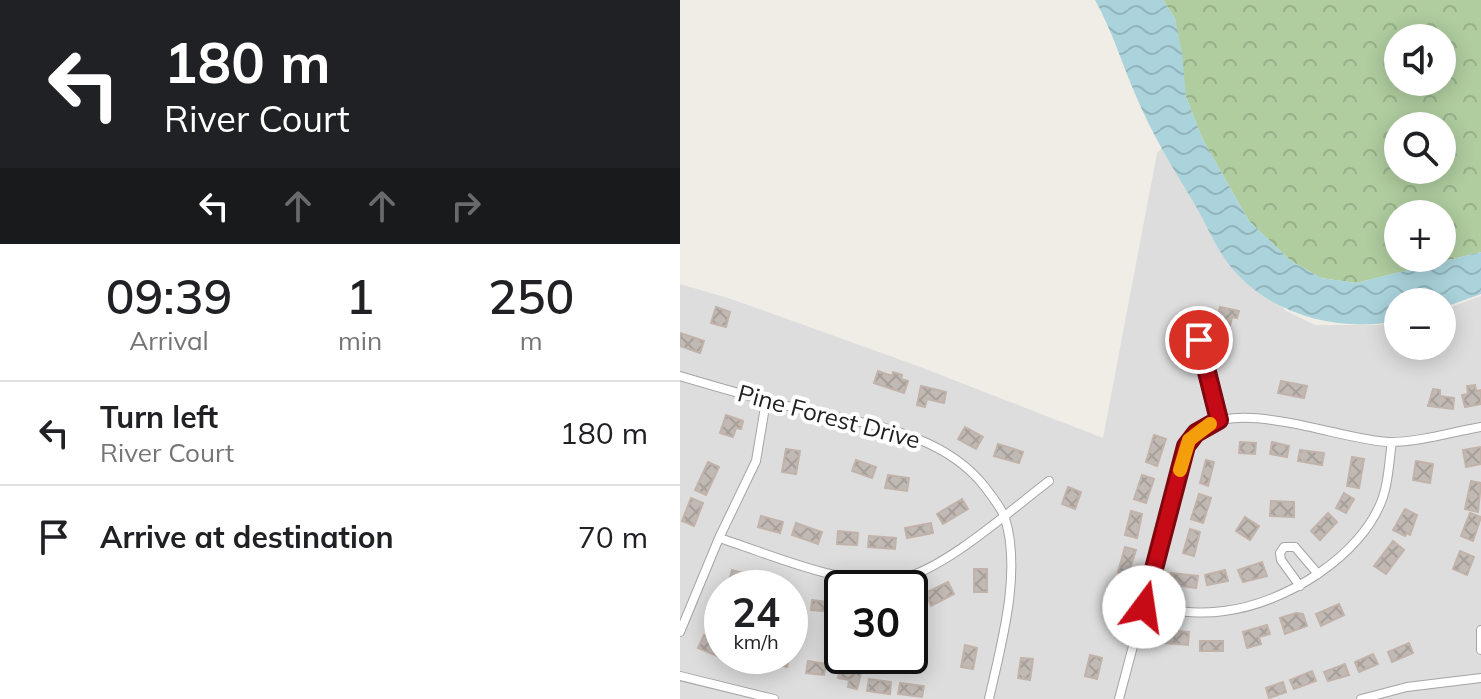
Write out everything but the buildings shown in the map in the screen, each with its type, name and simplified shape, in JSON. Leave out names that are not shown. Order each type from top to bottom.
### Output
[{"type":"street","points":[[1199,340],[1219,420]]},
{"type":"street","name":"Pine Forest Drive","points":[[680,376],[766,401],[888,429],[944,451],[977,477],[1004,515],[1008,539],[1010,589],[989,699]]},
{"type":"street","points":[[680,632],[719,538],[756,461],[766,401]]},
{"type":"street","points":[[1119,699],[1186,446],[1196,433],[1219,420],[1256,418],[1392,442],[1481,427]]},
{"type":"street","points":[[1144,607],[1224,612],[1252,605],[1300,586],[1354,542],[1374,516],[1385,490],[1392,442]]},
{"type":"street","points":[[719,538],[839,576],[890,580],[911,576],[933,566],[1049,481]]},
{"type":"street","points":[[1300,586],[1281,560],[1280,553],[1284,547],[1295,547],[1318,574]]},
{"type":"street","points":[[1481,630],[1481,650]]},
{"type":"street","points":[[680,676],[774,699]]},
{"type":"street","points":[[1361,699],[1392,690],[1481,678]]},
{"type":"shaded area","points":[[1163,147],[1239,268],[1286,311],[1315,325],[1384,324],[1384,360],[1456,360],[1456,305],[1481,296],[1481,699],[680,699],[680,284],[731,299],[915,365],[1103,438],[1157,153]]},
{"type":"green space","points":[[1163,0],[1481,0],[1481,252],[1456,258],[1456,200],[1384,200],[1384,272],[1400,272],[1356,283],[1321,278],[1291,261],[1249,221],[1203,140],[1186,97],[1175,18]]},
{"type":"water","points":[[1095,0],[1163,0],[1175,18],[1186,97],[1203,140],[1249,221],[1291,261],[1321,278],[1356,283],[1400,272],[1456,272],[1456,258],[1481,252],[1481,294],[1456,303],[1456,288],[1384,288],[1384,323],[1374,324],[1351,324],[1304,316],[1261,295],[1243,280],[1217,247],[1142,109]]},
{"type":"slow traffic","points":[[1180,470],[1189,440],[1210,424]]},
{"type":"route","points":[[1144,607],[1186,446],[1196,433],[1219,420],[1199,340]]}]
